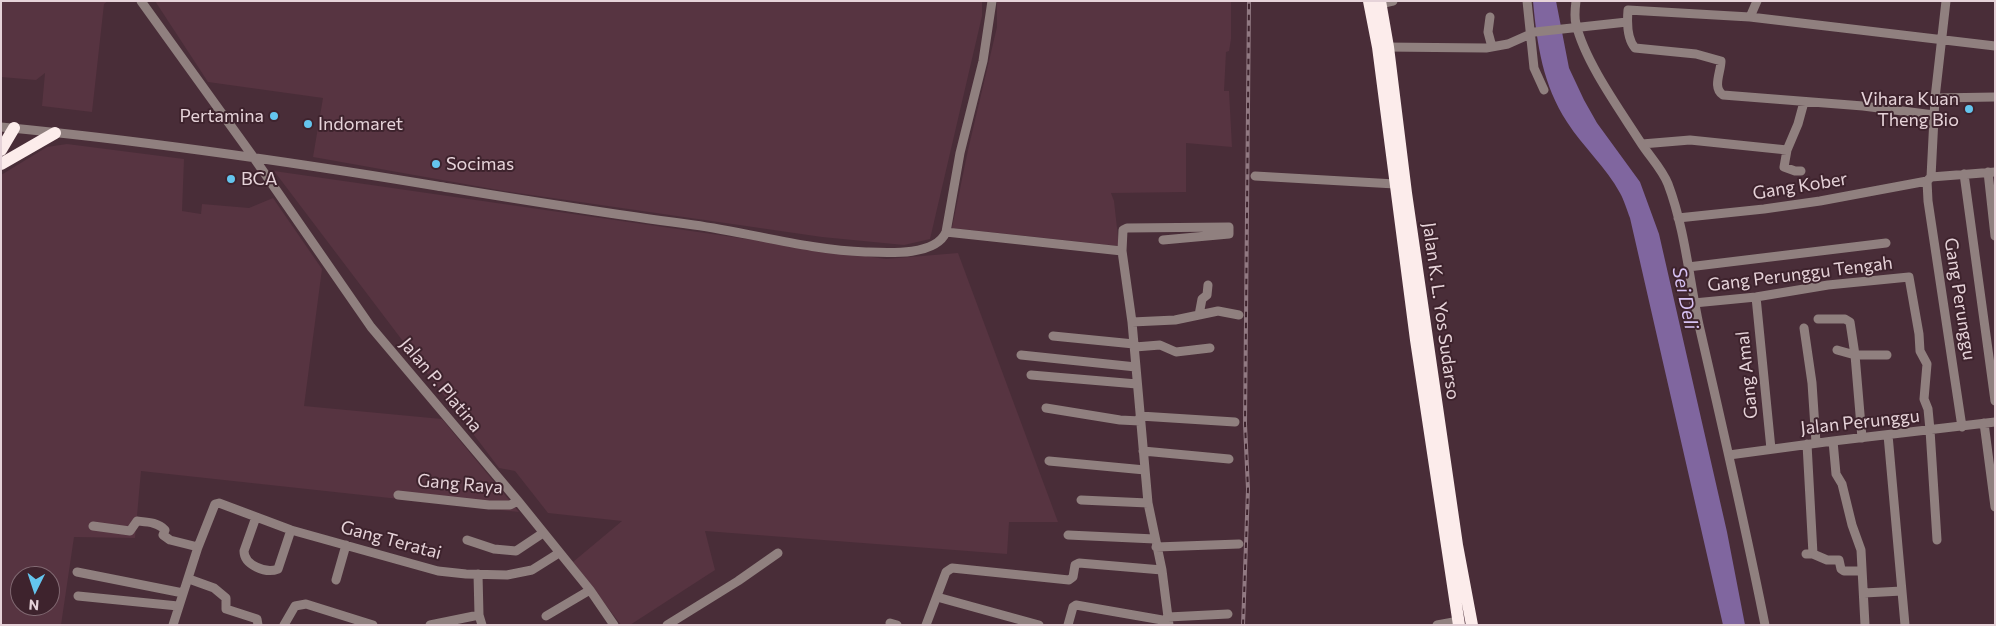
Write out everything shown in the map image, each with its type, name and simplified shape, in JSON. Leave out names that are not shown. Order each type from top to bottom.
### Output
[{"type":"highway","name":"Jalan K. L. Yos Sudarso","points":[[1380,2],[1396,184],[1416,340],[1459,623]]},
{"type":"highway","name":"Jalan K. L. Yos Sudarso","points":[[1383,47],[1457,545],[1472,625]]},
{"type":"highway","points":[[1,150],[8,127]]},
{"type":"highway","points":[[1,164],[55,133]]},
{"type":"street","name":"Jalan P. Platina","points":[[141,1],[254,158],[371,327],[518,501],[590,590],[610,623]]},
{"type":"street","points":[[8,127],[254,158],[616,215],[702,226],[776,241],[829,249],[885,253],[918,250],[937,243],[944,238],[946,232],[960,152],[983,61],[992,1]]},
{"type":"street","points":[[1527,1],[1532,33],[1534,68],[1544,90]]},
{"type":"street","points":[[1576,1],[1575,17],[1580,38],[1599,76],[1660,169],[1667,183],[1678,218],[1694,303],[1765,625]]},
{"type":"street","points":[[1750,17],[1758,1]]},
{"type":"street","name":"Gang Perunggu","points":[[1946,1],[1935,98],[1928,202],[1962,427]]},
{"type":"street","points":[[1934,115],[1863,106],[1723,95],[1719,93],[1717,88],[1721,61],[1696,54],[1635,48],[1630,40],[1626,5],[1750,17],[1995,46]]},
{"type":"street","points":[[1490,17],[1488,32],[1492,47]]},
{"type":"street","points":[[1383,47],[1492,47],[1508,44],[1532,33],[1627,22]]},
{"type":"street","points":[[1935,98],[1995,97]]},
{"type":"street","points":[[1801,171],[1784,168],[1783,163],[1804,102]]},
{"type":"street","points":[[1642,144],[1690,140],[1787,150]]},
{"type":"street","points":[[1991,172],[1995,236]]},
{"type":"street","name":"Gang Kober","points":[[1678,218],[1820,201],[1929,179],[1991,172]]},
{"type":"street","points":[[1964,174],[1995,401]]},
{"type":"street","points":[[1255,176],[1396,184]]},
{"type":"street","points":[[1163,240],[1229,234],[1229,227],[1127,228],[1122,233],[1122,251],[1132,322],[1148,503],[1162,570],[1168,621]]},
{"type":"street","points":[[946,232],[1122,251]]},
{"type":"street","points":[[1688,267],[1886,243]]},
{"type":"street","name":"Gang Perunggu Tengah","points":[[1694,303],[1756,297],[1828,285],[1909,278],[1919,334],[1920,351],[1927,364],[1924,399],[1928,409],[1930,430]]},
{"type":"street","points":[[1199,314],[1202,299],[1207,295],[1208,285]]},
{"type":"street","name":"Gang Amal","points":[[1756,297],[1771,449]]},
{"type":"street","points":[[1132,322],[1175,320],[1218,311],[1239,315]]},
{"type":"street","points":[[1818,319],[1848,319],[1852,330],[1855,354],[1862,438]]},
{"type":"street","points":[[1804,328],[1812,383],[1810,554],[1827,560],[1839,560],[1841,569],[1844,571],[1862,571]]},
{"type":"street","points":[[1053,336],[1134,345],[1160,345],[1176,352],[1210,348]]},
{"type":"street","points":[[1837,350],[1855,354],[1887,355]]},
{"type":"street","points":[[1021,355],[1136,367]]},
{"type":"street","points":[[1031,376],[1137,384]]},
{"type":"street","points":[[1046,408],[1120,420],[1140,418],[1235,422]]},
{"type":"street","name":"Jalan Perunggu","points":[[1729,455],[1833,440],[1995,422]]},
{"type":"street","points":[[1984,423],[1995,507]]},
{"type":"street","points":[[1930,430],[1937,540]]},
{"type":"street","points":[[1888,435],[1905,625]]},
{"type":"street","points":[[1833,440],[1836,474],[1842,484],[1852,525],[1860,544],[1865,625]]},
{"type":"street","points":[[1143,451],[1229,460]]},
{"type":"street","points":[[1049,461],[1145,470]]},
{"type":"street","name":"Gang Raya","points":[[398,495],[489,505],[510,505],[518,501]]},
{"type":"street","points":[[1081,500],[1148,503]]},
{"type":"street","name":"Gang Teratai","points":[[198,547],[215,504],[219,504],[291,530],[438,571],[507,575],[532,570],[559,553]]},
{"type":"street","points":[[256,517],[244,551],[244,556],[253,566],[274,571],[278,569],[291,530]]},
{"type":"street","points":[[93,526],[130,532],[137,521],[147,522],[162,527],[165,530],[164,535],[170,540],[198,547],[173,625]]},
{"type":"street","points":[[467,540],[494,549],[516,551],[543,533]]},
{"type":"street","points":[[1068,534],[1156,543],[1240,544]]},
{"type":"street","points":[[336,580],[346,545]]},
{"type":"street","points":[[667,625],[778,554]]},
{"type":"street","points":[[926,625],[946,572],[952,568],[1069,580],[1073,577],[1075,565],[1079,563],[1162,570]]},
{"type":"street","points":[[77,572],[183,593]]},
{"type":"street","points":[[478,574],[479,615],[482,625]]},
{"type":"street","points":[[189,579],[214,588],[226,598],[226,609],[257,619],[258,625]]},
{"type":"street","points":[[546,616],[590,590]]},
{"type":"street","points":[[1864,593],[1902,591]]},
{"type":"street","points":[[78,596],[178,606]]},
{"type":"street","points":[[937,598],[1039,625]]},
{"type":"street","points":[[284,625],[295,606],[306,604],[373,625]]},
{"type":"street","points":[[1068,625],[1073,608],[1076,606],[1168,621],[1228,614]]},
{"type":"street","points":[[435,624],[479,615]]},
{"type":"street","points":[[1437,625],[1459,623]]},
{"type":"shaded area","points":[[1,1],[108,1],[104,4],[92,112],[42,106],[45,73],[36,80],[1,77]]},
{"type":"shaded area","points":[[155,1],[982,1],[982,16],[930,239],[904,245],[822,237],[504,191],[313,157],[323,98],[208,82]]},
{"type":"shaded area","points":[[997,1],[1231,1],[1231,39],[1229,51],[1226,52],[1224,91],[1229,91],[1232,147],[1186,143],[1186,192],[1111,193],[1114,201],[1119,246],[952,228],[997,27]]},
{"type":"shaded area","points":[[1533,1],[1556,1],[1569,68],[1597,123],[1640,182],[1659,234],[1727,532],[1745,625],[1723,625],[1630,218],[1623,199],[1614,184],[1573,131],[1552,94],[1542,64]]},
{"type":"shaded area","points":[[67,144],[184,159],[182,211],[201,214],[202,204],[249,208],[273,198],[322,269],[304,406],[442,419],[519,512],[141,471],[135,538],[74,537],[61,625],[1,625],[1,175],[47,147]]},
{"type":"shaded area","points":[[274,171],[886,259],[958,253],[1058,522],[1009,522],[1007,554],[705,531],[715,570],[630,625],[621,625],[573,562],[622,521],[548,513],[515,471],[499,468]]},
{"type":"railway","points":[[1243,625],[1248,489],[1245,424],[1249,1]]},
{"type":"place","name":"Vihara Kuan Theng Bio","points":[[1969,109]]},
{"type":"place","name":"Pertamina","points":[[274,116]]},
{"type":"place","name":"Indomaret","points":[[308,124]]},
{"type":"place","name":"Socimas","points":[[436,164]]},
{"type":"place","name":"BCA","points":[[231,179]]},
{"type":"water label","name":"Sei Deli","points":[[1685,298]]}]
